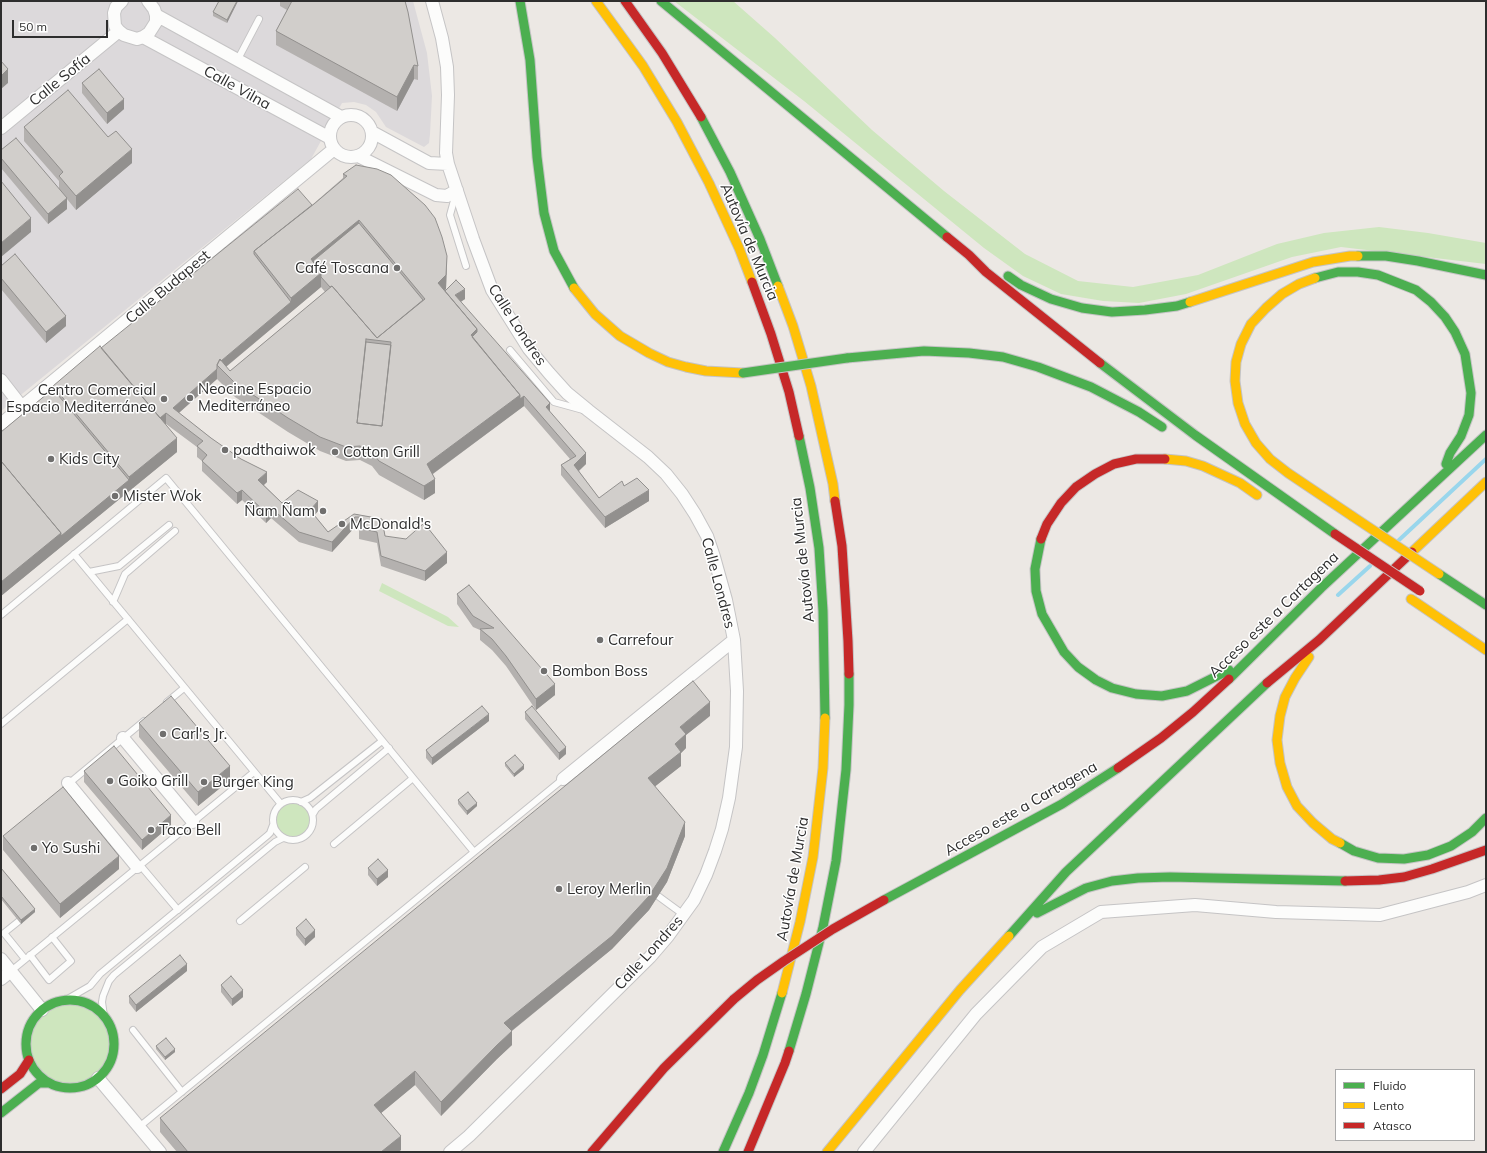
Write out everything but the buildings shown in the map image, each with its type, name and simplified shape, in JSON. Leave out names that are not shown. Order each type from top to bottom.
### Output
[{"type":"main road","points":[[520,1],[530,60],[537,157],[544,213],[548,232],[554,251],[572,285],[595,314],[620,336],[668,362],[686,368],[706,371],[743,373],[847,358],[924,351],[969,353],[1003,357],[1038,367],[1091,387],[1139,412],[1169,431]]},
{"type":"main road","name":"Autovía de Murcia","points":[[596,1],[643,66],[677,122],[713,189],[739,248],[771,334],[789,392],[810,488],[819,548],[824,626],[826,705],[823,768],[813,857],[794,950],[780,1003],[753,1080],[723,1152]]},
{"type":"main road","name":"Autovía de Murcia","points":[[625,1],[662,53],[698,111],[730,172],[760,239],[793,326],[811,386],[833,484],[842,546],[848,633],[849,705],[845,785],[836,861],[823,927],[806,994],[784,1063],[748,1152]]},
{"type":"main road","points":[[661,1],[969,255],[986,272],[1142,396],[1335,534],[1423,593]]},
{"type":"main road","points":[[969,255],[995,268],[1021,285],[1051,299],[1082,308],[1112,312],[1177,306],[1313,262],[1350,256],[1386,256],[1486,275]]},
{"type":"main road","points":[[1440,476],[1450,453],[1461,436],[1469,415],[1471,393],[1465,354],[1455,332],[1445,317],[1431,302],[1416,290],[1378,275],[1358,272],[1338,272],[1299,284],[1282,294],[1251,324],[1241,344],[1236,362],[1235,381],[1238,403],[1245,424],[1256,443],[1270,459],[1288,473],[1486,605]]},
{"type":"main road","name":"Acceso este a Cartagena","points":[[592,1152],[654,1079],[734,999],[757,980],[834,929],[884,900],[1027,824],[1095,784],[1161,738],[1193,712],[1321,588],[1440,476],[1486,435]]},
{"type":"main road","points":[[1244,663],[1187,690],[1162,696],[1136,694],[1112,688],[1096,680],[1078,667],[1064,652],[1042,614],[1036,592],[1035,568],[1039,544],[1047,524],[1061,503],[1076,487],[1095,474],[1114,464],[1136,459],[1160,458],[1180,460],[1203,466],[1240,483],[1265,500]]},
{"type":"main road","points":[[1212,460],[1225,468],[1240,483]]},
{"type":"main road","points":[[826,1152],[960,990],[1066,872],[1271,679],[1319,640],[1486,482]]},
{"type":"main road","points":[[1346,556],[1359,564]]},
{"type":"main road","points":[[1372,573],[1392,586]]},
{"type":"main road","points":[[1408,597],[1483,648],[1486,656]]},
{"type":"main road","points":[[1319,640],[1295,678],[1286,697],[1280,716],[1278,740],[1280,763],[1287,787],[1297,806],[1313,823],[1332,839],[1354,851],[1378,858],[1404,859],[1428,854],[1451,846],[1472,832],[1486,818]]},
{"type":"main road","points":[[1023,921],[1086,888],[1112,881],[1138,878],[1170,877],[1348,882],[1379,880],[1404,877],[1486,850]]},
{"type":"main road","points":[[1,1113],[39,1083],[49,1083],[62,1087],[85,1086],[98,1078],[108,1066],[114,1051],[111,1028],[104,1016],[89,1004],[80,1001],[64,1001],[56,1003],[42,1010],[33,1021],[27,1034],[26,1049],[29,1060],[38,1074],[49,1083]]},
{"type":"main road","points":[[1,1089],[20,1074],[29,1060]]},
{"type":"street","points":[[117,3],[114,19],[118,31],[124,36],[137,39],[149,33],[156,22],[154,8],[148,1]]},
{"type":"street","name":"Calle Londres","points":[[432,1],[442,38],[447,66],[446,153],[448,164],[482,266],[492,290],[529,349],[567,393],[648,457],[666,474],[696,514],[707,536],[726,600],[734,640],[738,691],[736,747],[730,798],[722,829],[706,875],[694,900],[668,936],[650,956],[469,1136],[450,1152]]},
{"type":"street","name":"Calle Vilna","points":[[156,15],[341,117]]},
{"type":"street","name":"Calle Sofía","points":[[1,128],[118,31]]},
{"type":"street","name":"Calle Vilna","points":[[143,37],[332,144]]},
{"type":"street","points":[[347,114],[354,114],[366,120],[370,126],[372,140],[365,152],[358,156],[348,157],[337,152],[332,144],[330,130],[334,122],[341,117],[347,114]]},
{"type":"street","points":[[372,132],[429,163],[448,164]]},
{"type":"street","name":"Calle Budapest","points":[[1,424],[332,144]]},
{"type":"street","points":[[358,156],[436,195],[447,196],[456,190]]},
{"type":"street","points":[[1,380],[22,407]]},
{"type":"street","points":[[563,779],[734,640]]},
{"type":"street","points":[[123,738],[193,822]]},
{"type":"street","points":[[66,785],[139,866]]},
{"type":"street","points":[[864,1152],[976,1014],[1042,947],[1101,912],[1195,905],[1276,912],[1380,915],[1468,892],[1486,885]]},
{"type":"street","points":[[1,959],[42,1010]]},
{"type":"street","points":[[1,979],[11,971]]},
{"type":"street","points":[[98,1078],[160,1152]]},
{"type":"lane","points":[[238,59],[259,19]]},
{"type":"lane","points":[[456,190],[450,215],[466,266]]},
{"type":"lane","points":[[510,350],[554,402],[589,411]]},
{"type":"lane","points":[[1,615],[166,478],[474,852]]},
{"type":"lane","points":[[89,572],[119,566],[169,525]]},
{"type":"lane","points":[[113,602],[125,574],[175,531]]},
{"type":"lane","points":[[74,554],[281,804]]},
{"type":"lane","points":[[1,724],[128,619]]},
{"type":"lane","points":[[160,708],[184,688]]},
{"type":"lane","points":[[66,785],[148,718]]},
{"type":"lane","points":[[301,802],[310,798],[382,740]]},
{"type":"lane","points":[[312,814],[389,748]]},
{"type":"lane","points":[[11,971],[254,772]]},
{"type":"lane","points":[[334,844],[413,778]]},
{"type":"lane","points":[[139,1127],[563,779]]},
{"type":"lane","points":[[64,1001],[90,986],[100,974],[268,835],[273,825],[274,814],[281,804],[290,800],[301,802],[308,806],[314,822],[306,836],[295,840],[283,838],[275,842],[114,975],[106,987],[103,996],[102,1002],[104,1016]]},
{"type":"lane","points":[[273,825],[283,838]]},
{"type":"lane","points":[[139,866],[178,910]]},
{"type":"lane","points":[[240,921],[305,867]]},
{"type":"lane","points":[[658,896],[684,915]]},
{"type":"lane","points":[[19,921],[4,933],[49,980],[72,960],[52,937]]},
{"type":"lane","points":[[133,1030],[182,1092]]},
{"type":"shaded area","points":[[1,1],[413,1],[427,53],[432,96],[429,143],[424,147],[386,127],[376,112],[366,105],[354,102],[342,103],[311,159],[1,411]]},
{"type":"green space","points":[[674,1],[733,1],[775,38],[872,130],[944,191],[1025,254],[1078,281],[1133,287],[1198,275],[1277,244],[1324,233],[1379,227],[1428,233],[1486,243],[1486,264],[1341,247],[1292,257],[1186,294],[1139,303],[1103,301],[1061,294],[1023,276],[984,248],[804,101]]},
{"type":"green space","points":[[382,583],[448,617],[459,627],[448,626],[379,591]]},
{"type":"green space","points":[[297,800],[304,803],[310,809],[313,820],[312,828],[304,837],[297,840],[289,840],[282,837],[274,828],[273,816],[276,809],[285,801]]},
{"type":"green space","points":[[70,1000],[87,1003],[101,1013],[111,1027],[114,1044],[111,1061],[101,1075],[87,1085],[70,1088],[53,1085],[39,1075],[29,1061],[26,1044],[29,1027],[39,1013],[53,1003]]},
{"type":"waterway","points":[[1399,540],[1486,459]]},
{"type":"waterway","points":[[1338,595],[1370,566]]},
{"type":"traffic: fast","points":[[520,1],[530,60],[537,157],[544,213],[554,251],[574,288]]},
{"type":"traffic: fast","points":[[661,1],[947,237]]},
{"type":"traffic: fast","points":[[701,117],[730,172],[760,239],[778,286]]},
{"type":"traffic: fast","points":[[1358,256],[1386,256],[1486,275]]},
{"type":"traffic: fast","points":[[1315,278],[1338,272],[1358,272],[1378,275],[1416,290],[1431,302],[1445,317],[1455,332],[1465,354],[1471,393],[1469,415],[1461,436],[1450,453],[1446,464]]},
{"type":"traffic: fast","points":[[1008,276],[1021,285],[1051,299],[1082,308],[1112,312],[1177,306],[1190,302]]},
{"type":"traffic: fast","points":[[847,358],[924,351],[969,353],[1003,357],[1038,367],[1091,387],[1139,412],[1162,427]]},
{"type":"traffic: fast","points":[[743,373],[847,358]]},
{"type":"traffic: fast","points":[[1100,363],[1195,435],[1335,534]]},
{"type":"traffic: fast","points":[[1229,679],[1321,588],[1486,435]]},
{"type":"traffic: fast","points":[[799,436],[810,488],[819,548],[823,611],[825,718]]},
{"type":"traffic: fast","points":[[1041,539],[1035,569],[1036,591],[1042,614],[1064,652],[1078,667],[1096,680],[1112,688],[1136,694],[1162,696],[1187,691],[1229,670]]},
{"type":"traffic: fast","points":[[1439,574],[1486,605]]},
{"type":"traffic: fast","points":[[789,1051],[806,994],[823,927],[836,861],[846,770],[849,674]]},
{"type":"traffic: fast","points":[[1009,936],[1066,872],[1267,683]]},
{"type":"traffic: fast","points":[[884,900],[1062,804],[1118,768]]},
{"type":"traffic: fast","points":[[1340,843],[1354,851],[1378,858],[1404,859],[1428,855],[1451,846],[1472,832],[1486,818]]},
{"type":"traffic: fast","points":[[1037,913],[1086,888],[1112,881],[1138,878],[1170,877],[1345,881]]},
{"type":"traffic: fast","points":[[723,1152],[749,1093],[763,1055],[782,993]]},
{"type":"traffic: fast","points":[[70,1000],[87,1003],[101,1013],[111,1027],[114,1044],[111,1061],[101,1075],[87,1085],[70,1088],[53,1085],[39,1075],[29,1061],[26,1044],[29,1027],[39,1013],[53,1003],[70,1000]]},
{"type":"traffic: fast","points":[[1,1113],[39,1083],[49,1083]]},
{"type":"traffic: slow","points":[[596,1],[643,66],[677,122],[709,183],[739,248],[752,282]]},
{"type":"traffic: slow","points":[[1190,302],[1313,262],[1358,256]]},
{"type":"traffic: slow","points":[[1315,278],[1299,284],[1282,294],[1251,324],[1241,344],[1236,362],[1235,381],[1238,403],[1245,424],[1256,443],[1270,459],[1288,473],[1352,516]]},
{"type":"traffic: slow","points":[[778,286],[793,326],[811,386],[833,484],[835,501]]},
{"type":"traffic: slow","points":[[574,288],[595,314],[620,336],[649,353],[668,362],[686,367],[706,371],[743,373]]},
{"type":"traffic: slow","points":[[1165,459],[1186,461],[1203,466],[1240,483],[1257,495]]},
{"type":"traffic: slow","points":[[1412,552],[1486,482]]},
{"type":"traffic: slow","points":[[1352,516],[1439,574]]},
{"type":"traffic: slow","points":[[1411,599],[1486,650]]},
{"type":"traffic: slow","points":[[1309,657],[1295,678],[1285,697],[1280,716],[1277,740],[1280,763],[1287,787],[1297,806],[1313,823],[1332,839],[1340,843]]},
{"type":"traffic: slow","points":[[782,993],[800,922],[813,857],[823,768],[825,718]]},
{"type":"traffic: slow","points":[[827,1152],[960,990],[1009,936]]},
{"type":"traffic: jam","points":[[625,1],[662,53],[701,117]]},
{"type":"traffic: jam","points":[[947,237],[969,255],[986,272],[1100,363]]},
{"type":"traffic: jam","points":[[752,282],[771,334],[789,392],[799,436]]},
{"type":"traffic: jam","points":[[1041,539],[1047,524],[1061,503],[1076,487],[1095,474],[1114,464],[1136,459],[1165,459]]},
{"type":"traffic: jam","points":[[835,501],[842,546],[849,674]]},
{"type":"traffic: jam","points":[[1335,534],[1420,591]]},
{"type":"traffic: jam","points":[[1267,683],[1319,640],[1412,552]]},
{"type":"traffic: jam","points":[[1118,768],[1161,738],[1193,712],[1229,679]]},
{"type":"traffic: jam","points":[[1345,881],[1379,880],[1404,877],[1486,850]]},
{"type":"traffic: jam","points":[[734,999],[757,980],[784,961],[833,929],[884,900]]},
{"type":"traffic: jam","points":[[592,1152],[664,1068],[734,999]]},
{"type":"traffic: jam","points":[[748,1152],[789,1051]]},
{"type":"traffic: jam","points":[[1,1089],[20,1074],[29,1060]]},
{"type":"place","name":"Café Toscana","points":[[397,268]]},
{"type":"place","name":"Neocine Espacio Mediterráneo","points":[[190,398]]},
{"type":"place","name":"Centro Comercial Espacio Mediterráneo","points":[[164,399]]},
{"type":"place","name":"padthaiwok","points":[[225,450]]},
{"type":"place","name":"Cotton Grill","points":[[335,452]]},
{"type":"place","name":"Kids City","points":[[51,459]]},
{"type":"place","name":"Mister Wok","points":[[115,496]]},
{"type":"place","name":"Ñam Ñam","points":[[323,511]]},
{"type":"place","name":"McDonald's","points":[[342,524]]},
{"type":"place","name":"Carrefour","points":[[600,640]]},
{"type":"place","name":"Bombon Boss","points":[[544,671]]},
{"type":"place","name":"Carl's Jr.","points":[[163,734]]},
{"type":"place","name":"Goiko Grill","points":[[110,781]]},
{"type":"place","name":"Burger King","points":[[204,782]]},
{"type":"place","name":"Taco Bell","points":[[151,830]]},
{"type":"place","name":"Yo Sushi","points":[[34,848]]},
{"type":"place","name":"Leroy Merlin","points":[[559,889]]}]
